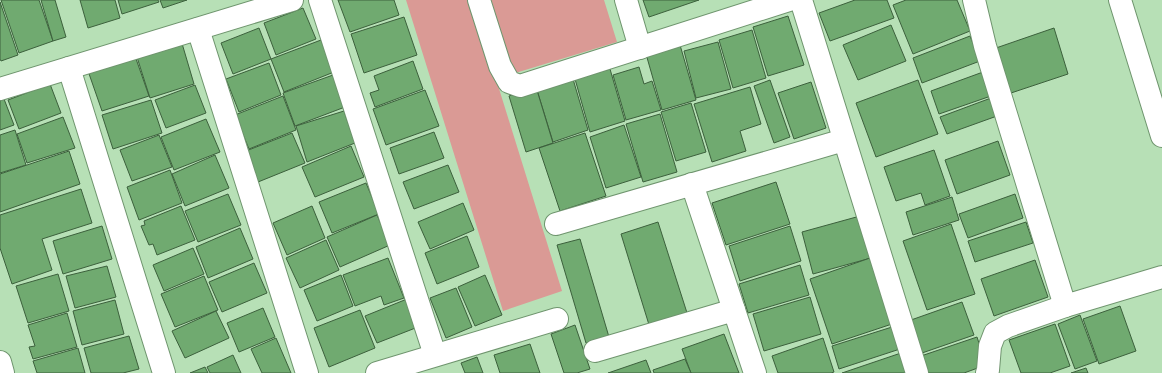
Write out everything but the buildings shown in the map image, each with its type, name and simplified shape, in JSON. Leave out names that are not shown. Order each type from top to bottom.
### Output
[{"type":"street","points":[[0,89],[292,0]]},
{"type":"street","points":[[320,0],[435,355]]},
{"type":"street","points":[[479,0],[500,66],[510,82],[520,86],[788,0]]},
{"type":"street","points":[[626,0],[640,48]]},
{"type":"street","points":[[800,0],[917,373]]},
{"type":"street","points":[[974,0],[985,46],[1065,306]]},
{"type":"street","points":[[1120,0],[1162,136]]},
{"type":"street","points":[[198,29],[307,373]]},
{"type":"street","points":[[69,68],[164,373]]},
{"type":"street","points":[[556,224],[844,140]]},
{"type":"street","points":[[692,184],[755,373]]},
{"type":"street","points":[[987,373],[990,346],[995,334],[1008,326],[1065,306],[1162,277]]},
{"type":"street","points":[[595,351],[734,310]]},
{"type":"street","points":[[377,373],[557,319]]},
{"type":"street","points":[[0,362],[4,373]]},
{"type":"shaded area","points":[[406,0],[604,0],[617,42],[496,79],[562,291],[503,311]]}]
